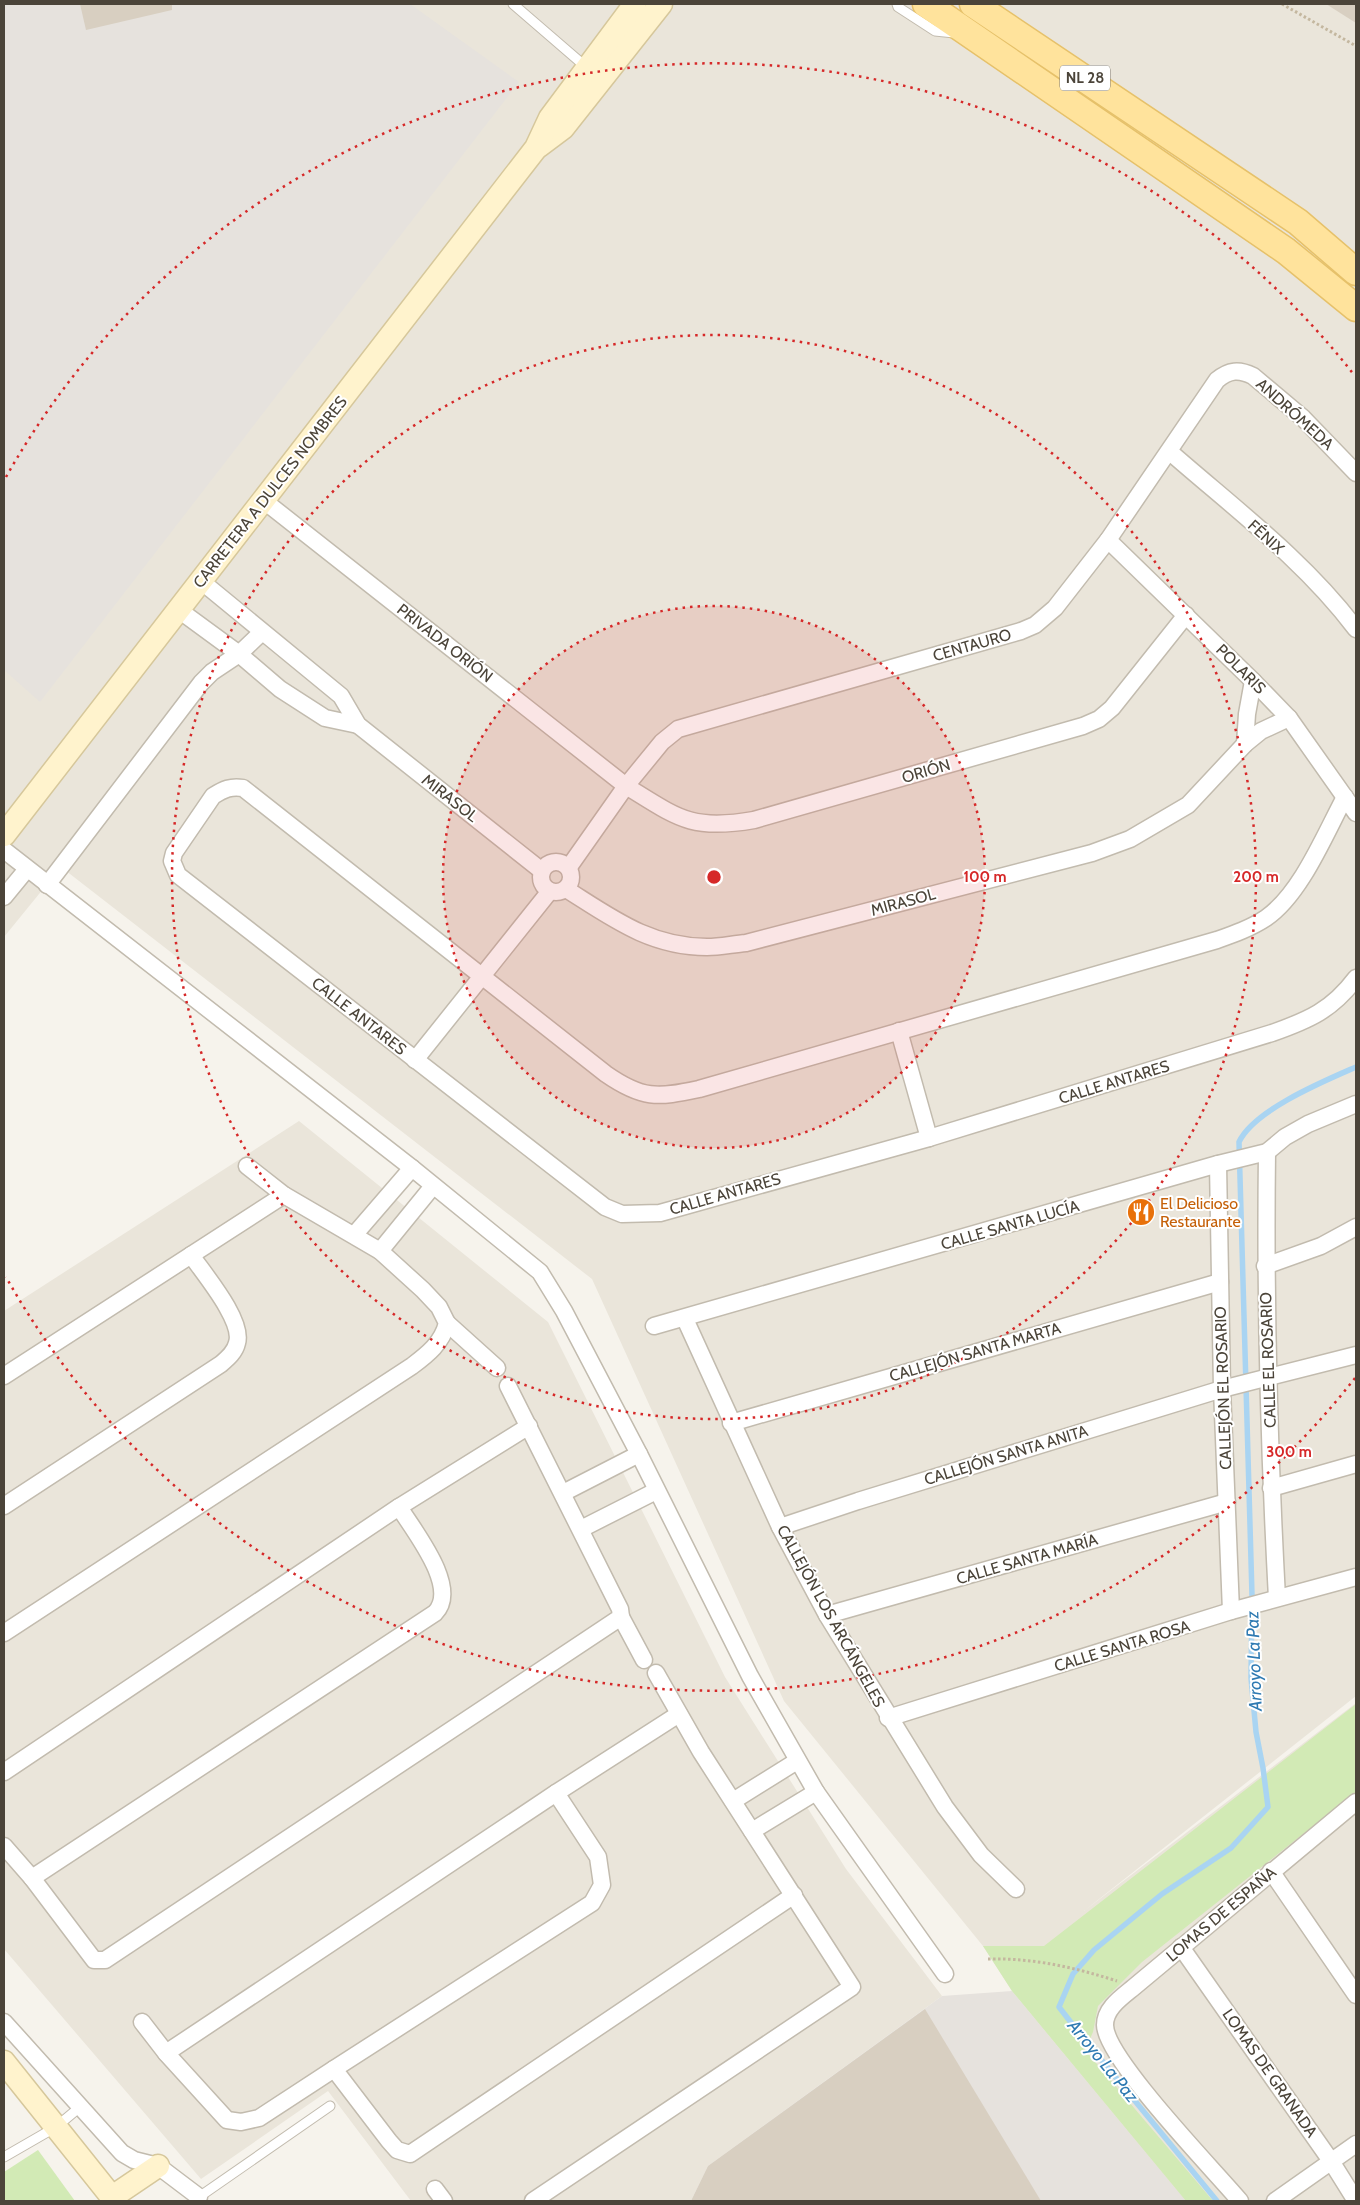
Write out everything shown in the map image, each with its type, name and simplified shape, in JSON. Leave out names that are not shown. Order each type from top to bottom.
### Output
[{"type":"main road","name":"CARRETERA A DULCES NOMBRES","points":[[4,835],[536,148],[550,118],[635,4]]},
{"type":"main road","name":"CARRETERA A DULCES NOMBRES","points":[[536,148],[563,128],[661,4]]},
{"type":"main road","points":[[926,4],[1286,251],[1356,308]]},
{"type":"main road","name":"NL 28","points":[[973,4],[1298,222],[1356,272]]},
{"type":"main road","points":[[1001,4],[1037,33],[1081,76]]},
{"type":"main road","points":[[4,2062],[113,2199],[158,2166]]},
{"type":"street","name":"ANDRÓMEDA","points":[[1226,373],[1244,371],[1253,376],[1304,418],[1356,473]]},
{"type":"street","name":"CENTAURO","points":[[569,867],[626,786],[670,734],[689,724],[1035,626],[1055,608],[1108,540],[1170,452],[1217,380],[1226,373]]},
{"type":"street","name":"FÉNIX","points":[[1170,452],[1318,584],[1356,629]]},
{"type":"street","name":"PRIVADA ORIÓN","points":[[262,500],[626,786]]},
{"type":"street","name":"POLARIS","points":[[1108,540],[1253,680],[1289,718],[1356,813]]},
{"type":"street","name":"MIRASOL","points":[[201,581],[341,696],[358,725],[542,871]]},
{"type":"street","name":"MIRASOL","points":[[179,610],[239,654],[280,688],[325,718],[358,725]]},
{"type":"street","name":"ORIÓN","points":[[626,786],[673,815],[699,824],[725,825],[754,820],[1083,726],[1099,719],[1112,708],[1186,615]]},
{"type":"street","points":[[48,885],[201,683],[212,672],[239,654],[262,632]]},
{"type":"street","points":[[1245,744],[1247,714],[1253,680]]},
{"type":"street","name":"MIRASOL","points":[[558,890],[630,930],[667,943],[707,947],[746,943],[1092,853],[1130,839],[1188,805],[1245,744],[1261,731],[1289,718]]},
{"type":"street","name":"CALLE ANTARES","points":[[482,976],[243,788],[233,787],[222,790],[213,796],[174,854],[173,868],[178,875],[605,1207],[622,1214],[660,1213],[929,1138],[1300,1024],[1324,1012],[1344,994],[1356,978]]},
{"type":"street","points":[[482,976],[606,1074],[630,1089],[649,1095],[670,1096],[899,1032],[1217,940],[1244,930],[1266,917],[1283,902],[1306,868],[1345,797]]},
{"type":"street","points":[[4,850],[412,1168],[540,1272],[564,1311],[750,1676],[797,1760],[816,1792],[945,1974]]},
{"type":"street","points":[[415,1060],[482,976],[558,890],[570,883],[572,875],[569,867],[562,862],[554,861],[547,864],[542,871],[541,878],[544,886],[558,890]]},
{"type":"street","points":[[4,897],[27,869]]},
{"type":"street","points":[[899,1032],[929,1138]]},
{"type":"street","name":"CALLE SANTA LUCÍA","points":[[654,1326],[685,1319],[1221,1164],[1265,1153],[1285,1137],[1308,1124],[1356,1104]]},
{"type":"street","name":"CALLE EL ROSARIO","points":[[1265,1153],[1265,1378],[1271,1488],[1273,1599]]},
{"type":"street","name":"CALLEJÓN EL ROSARIO","points":[[1221,1164],[1220,1282],[1227,1388],[1227,1502],[1237,1610]]},
{"type":"street","points":[[247,1166],[284,1195],[355,1234],[380,1251],[423,1290],[439,1307],[447,1322],[497,1368]]},
{"type":"street","points":[[355,1234],[412,1168]]},
{"type":"street","points":[[380,1251],[433,1186]]},
{"type":"street","points":[[4,1376],[284,1195]]},
{"type":"street","points":[[1265,1266],[1321,1246],[1356,1227]]},
{"type":"street","points":[[4,1506],[221,1364],[231,1355],[237,1344],[236,1326],[191,1255]]},
{"type":"street","name":"CALLEJÓN SANTA MARTA","points":[[731,1422],[1220,1282]]},
{"type":"street","name":"CALLEJÓN LOS ARCÁNGELES","points":[[685,1319],[780,1527],[826,1615],[888,1718],[945,1807],[981,1855],[1016,1889]]},
{"type":"street","points":[[4,1633],[412,1366],[440,1342],[447,1322]]},
{"type":"street","name":"CALLEJÓN SANTA ANITA","points":[[780,1527],[858,1501],[1227,1388],[1340,1361],[1356,1355]]},
{"type":"street","points":[[508,1386],[530,1426],[620,1609],[621,1617],[644,1660]]},
{"type":"street","points":[[4,1772],[399,1506],[530,1426]]},
{"type":"street","points":[[563,1493],[638,1454]]},
{"type":"street","points":[[1271,1488],[1356,1464]]},
{"type":"street","points":[[581,1529],[656,1491]]},
{"type":"street","name":"CALLE SANTA MARÍA","points":[[826,1615],[1227,1502]]},
{"type":"street","points":[[32,1878],[435,1613],[442,1606],[444,1590],[438,1572],[399,1506]]},
{"type":"street","name":"CALLE SANTA ROSA","points":[[888,1718],[1273,1599],[1356,1577]]},
{"type":"street","points":[[4,1846],[32,1878],[94,1960],[105,1960],[621,1617]]},
{"type":"street","points":[[533,2201],[852,1987],[733,1801],[656,1673]]},
{"type":"street","points":[[166,2054],[556,1793],[679,1714]]},
{"type":"street","points":[[733,1801],[797,1760]]},
{"type":"street","points":[[752,1831],[816,1792]]},
{"type":"street","points":[[142,2022],[166,2054],[227,2120],[241,2122],[260,2118],[592,1903],[602,1885],[598,1857],[556,1793]]},
{"type":"street","name":"LOMAS DE ESPAÑA","points":[[1240,2201],[1127,2070],[1106,2037],[1105,2023],[1109,2010],[1134,1987],[1356,1802]]},
{"type":"street","points":[[1271,1871],[1356,1995]]},
{"type":"street","points":[[334,2070],[389,2141],[398,2150],[410,2154],[794,1895]]},
{"type":"street","name":"LOMAS DE GRANADA","points":[[1181,1946],[1331,2161],[1356,2201]]},
{"type":"street","points":[[4,2022],[122,2153],[134,2160],[158,2166],[199,2197]]},
{"type":"street","points":[[1275,2201],[1356,2144]]},
{"type":"lane","points":[[513,4],[587,67]]},
{"type":"lane","points":[[897,4],[898,7],[935,31],[971,35]]},
{"type":"lane","points":[[199,2197],[330,2106]]},
{"type":"lane","points":[[4,2157],[56,2127],[80,2107]]},
{"type":"path","points":[[1282,4],[1356,46]]},
{"type":"path","points":[[988,1960],[1011,1959],[1060,1964],[1134,1987]]},
{"type":"shaded area","points":[[4,4],[1356,4],[1356,1696],[1084,1911],[1356,1703],[1356,2201],[1185,2201],[1012,1991],[983,1946],[784,1701],[592,1279],[61,867],[4,937]]},
{"type":"shaded area","points":[[4,4],[410,4],[519,82],[40,702],[4,670]]},
{"type":"shaded area","points":[[299,1121],[548,1322],[725,1677],[846,1869],[942,1996],[708,2166],[691,2201],[411,2201],[328,2091],[201,2179],[4,1949],[4,1311]]},
{"type":"shaded area","points":[[1012,1991],[1186,2201],[691,2201],[708,2166],[942,1996]]},
{"type":"green space","points":[[1356,1704],[1356,1792],[1142,1962],[1098,2006],[1093,2032],[1085,2050],[1213,2201],[1186,2201],[1012,1991],[983,1946],[1044,1946]]},
{"type":"green space","points":[[38,2150],[75,2201],[4,2201],[4,2172]]},
{"type":"building","points":[[80,4],[172,4],[172,10],[86,30]]},
{"type":"building","points":[[1326,4],[1356,4],[1356,23]]},
{"type":"building","points":[[925,2009],[1041,2201],[691,2201],[708,2166]]},
{"type":"waterway","name":"Arroyo La Paz","points":[[1073,2025],[1059,2007],[1073,1974],[1094,1950],[1162,1894],[1231,1848],[1268,1807],[1256,1732],[1251,1678],[1252,1595],[1239,1142],[1247,1130],[1274,1108],[1309,1088],[1356,1067]]},
{"type":"waterway","name":"Arroyo La Paz","points":[[1072,2024],[1217,2201]]},
{"type":"place","name":"El Delicioso Restaurante","points":[[1141,1212]]}]
